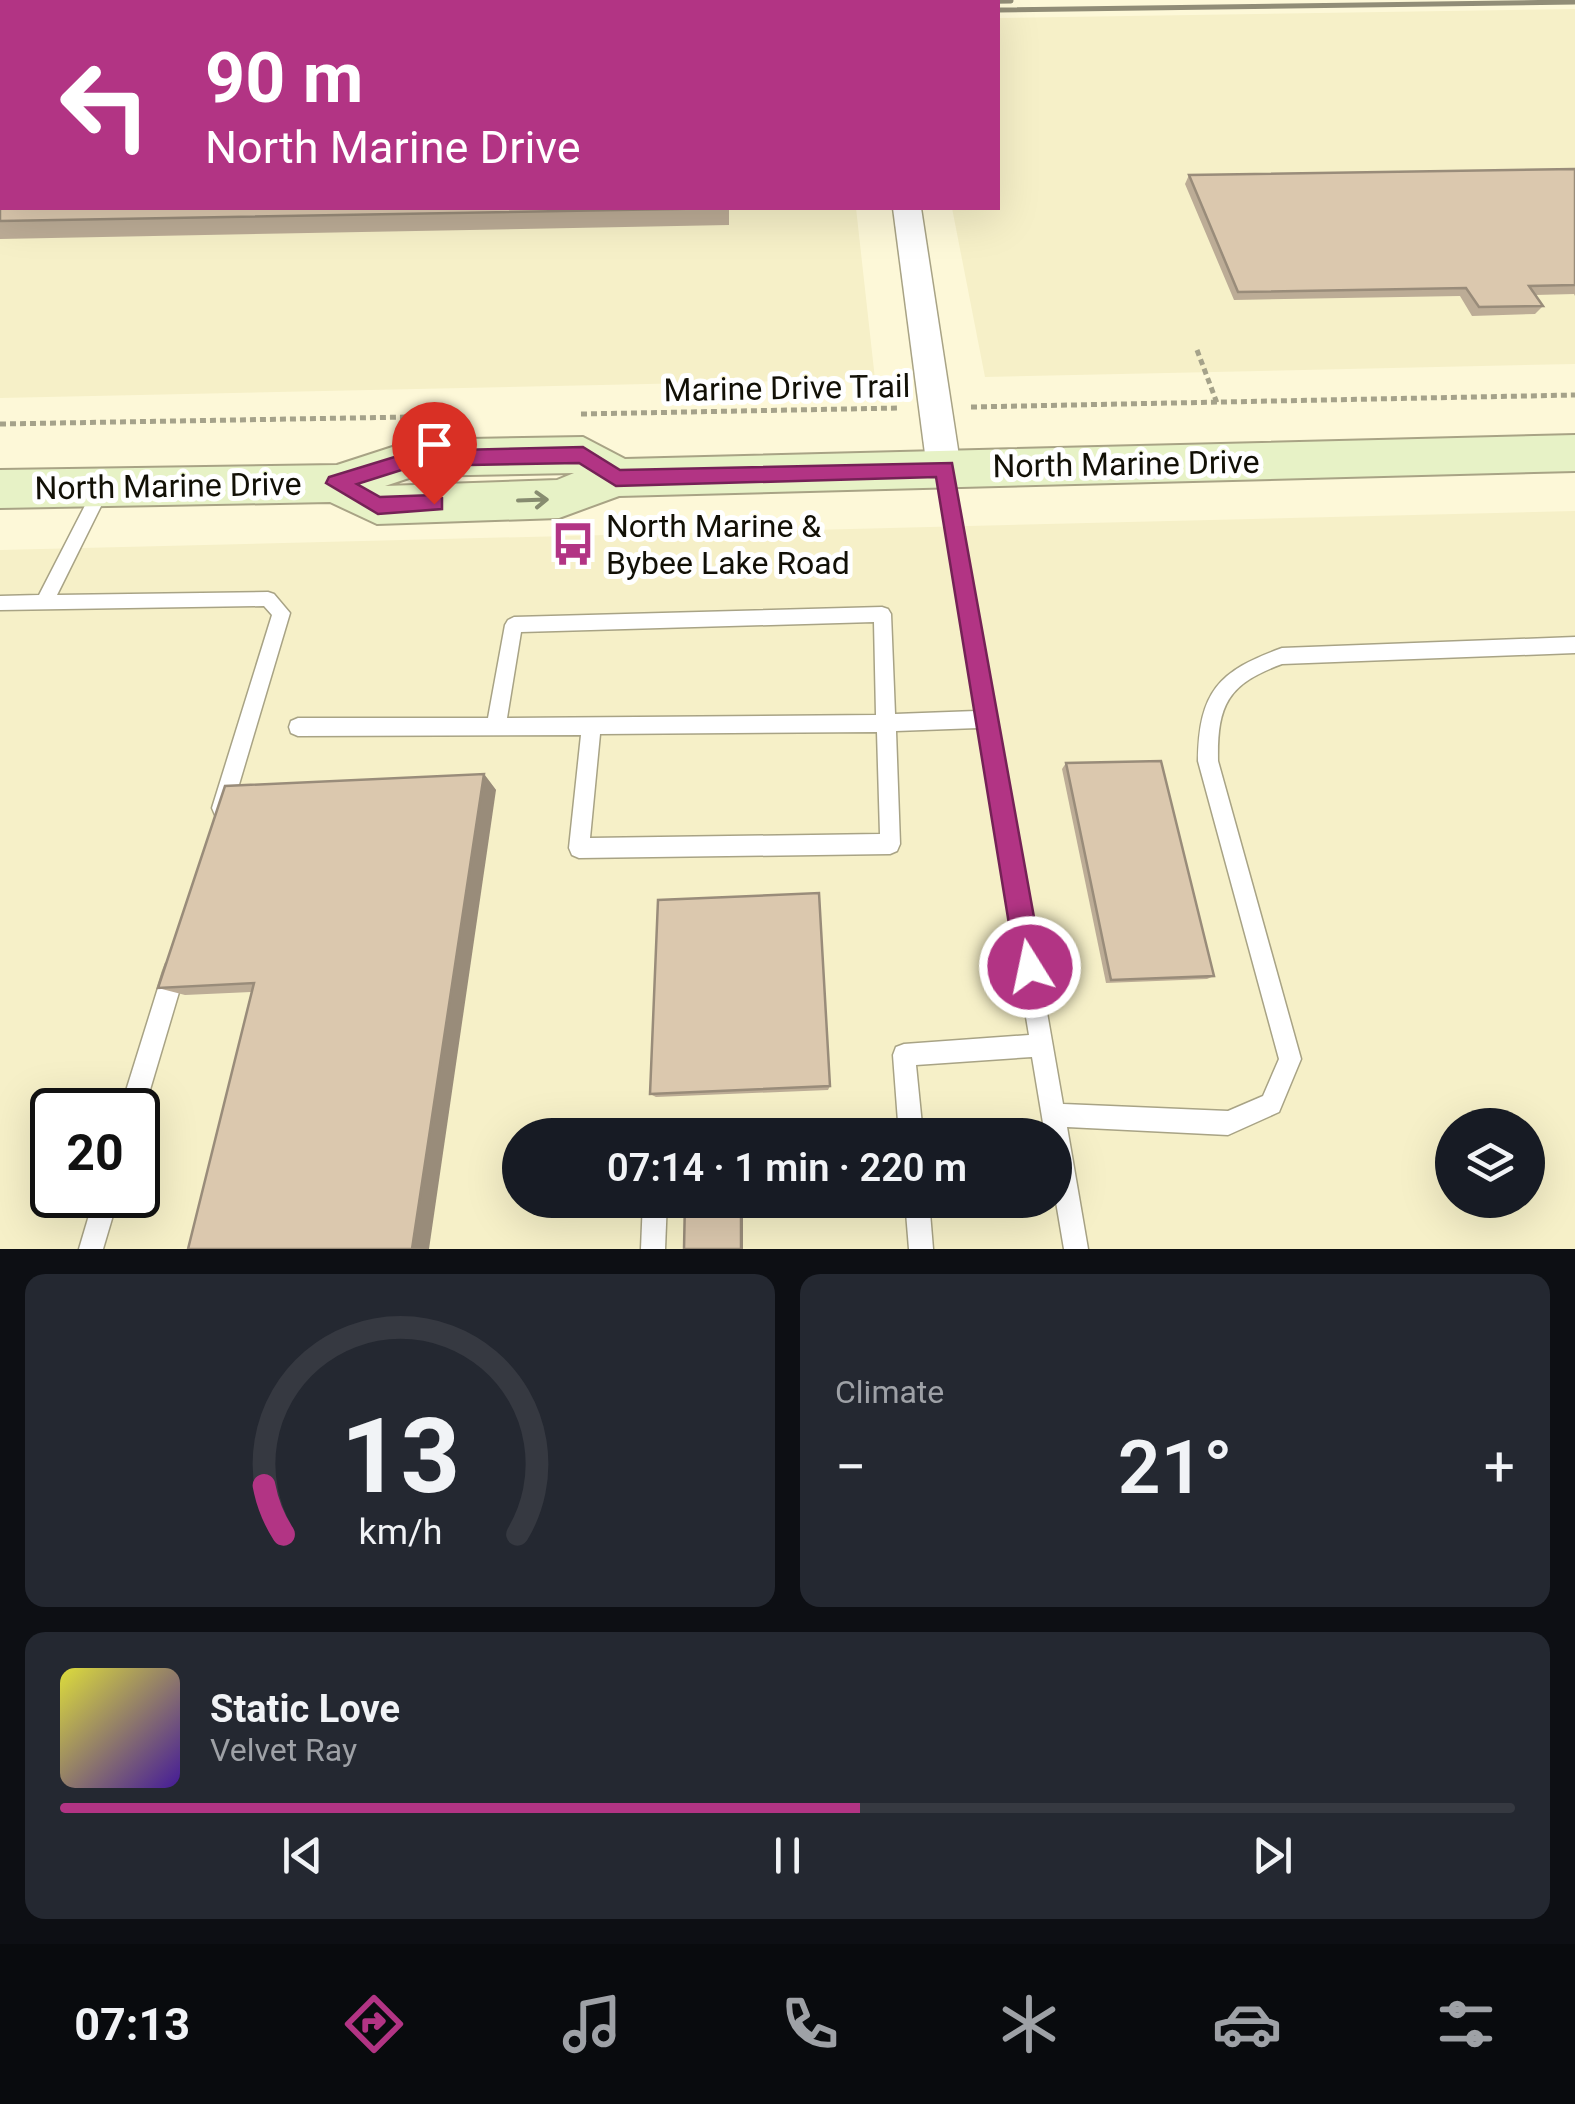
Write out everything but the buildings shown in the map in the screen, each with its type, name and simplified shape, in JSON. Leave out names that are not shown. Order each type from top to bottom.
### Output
[{"type":"main road","name":"North Marine Drive","points":[[0,489],[337,483],[378,505],[560,499],[616,478],[1575,453]]},
{"type":"street","points":[[907,210],[944,469]]},
{"type":"lane","points":[[944,469],[1076,1249]]},
{"type":"lane","points":[[45,601],[102,488]]},
{"type":"lane","points":[[0,603],[268,599],[280,613],[218,823]]},
{"type":"lane","points":[[496,726],[514,625],[882,614],[890,844],[579,848],[591,726]]},
{"type":"lane","points":[[1054,1115],[1228,1123],[1271,1104],[1290,1059],[1208,761],[1207,718],[1218,694],[1245,668],[1282,656],[1575,645]]},
{"type":"lane","points":[[298,727],[988,720]]},
{"type":"lane","points":[[139,1088],[178,957]]},
{"type":"lane","points":[[910,1118],[904,1055],[1042,1044]]},
{"type":"lane","points":[[91,1249],[100,1218]]},
{"type":"lane","points":[[652,1249],[654,1218]]},
{"type":"lane","points":[[919,1218],[922,1249]]},
{"type":"path","points":[[1197,350],[1217,403]]},
{"type":"path","name":"Marine Drive Trail","points":[[563,414],[1575,395]]},
{"type":"path","points":[[0,424],[427,417]]},
{"type":"shaded area","points":[[1575,9],[1575,364],[985,377],[952,210],[1000,210],[1000,18]]},
{"type":"shaded area","points":[[0,210],[856,210],[875,379],[0,398]]},
{"type":"shaded area","points":[[1575,511],[1575,1249],[0,1249],[0,550]]},
{"type":"railway","points":[[1000,1],[1011,1]]},
{"type":"railway","points":[[1000,10],[1575,2]]},
{"type":"place","name":"North Marine & Bybee Lake Road","points":[[573,544]]},
{"type":"route","points":[[434,504],[378,505],[337,483],[414,458],[583,455],[616,478],[944,469],[1030,967]]}]
